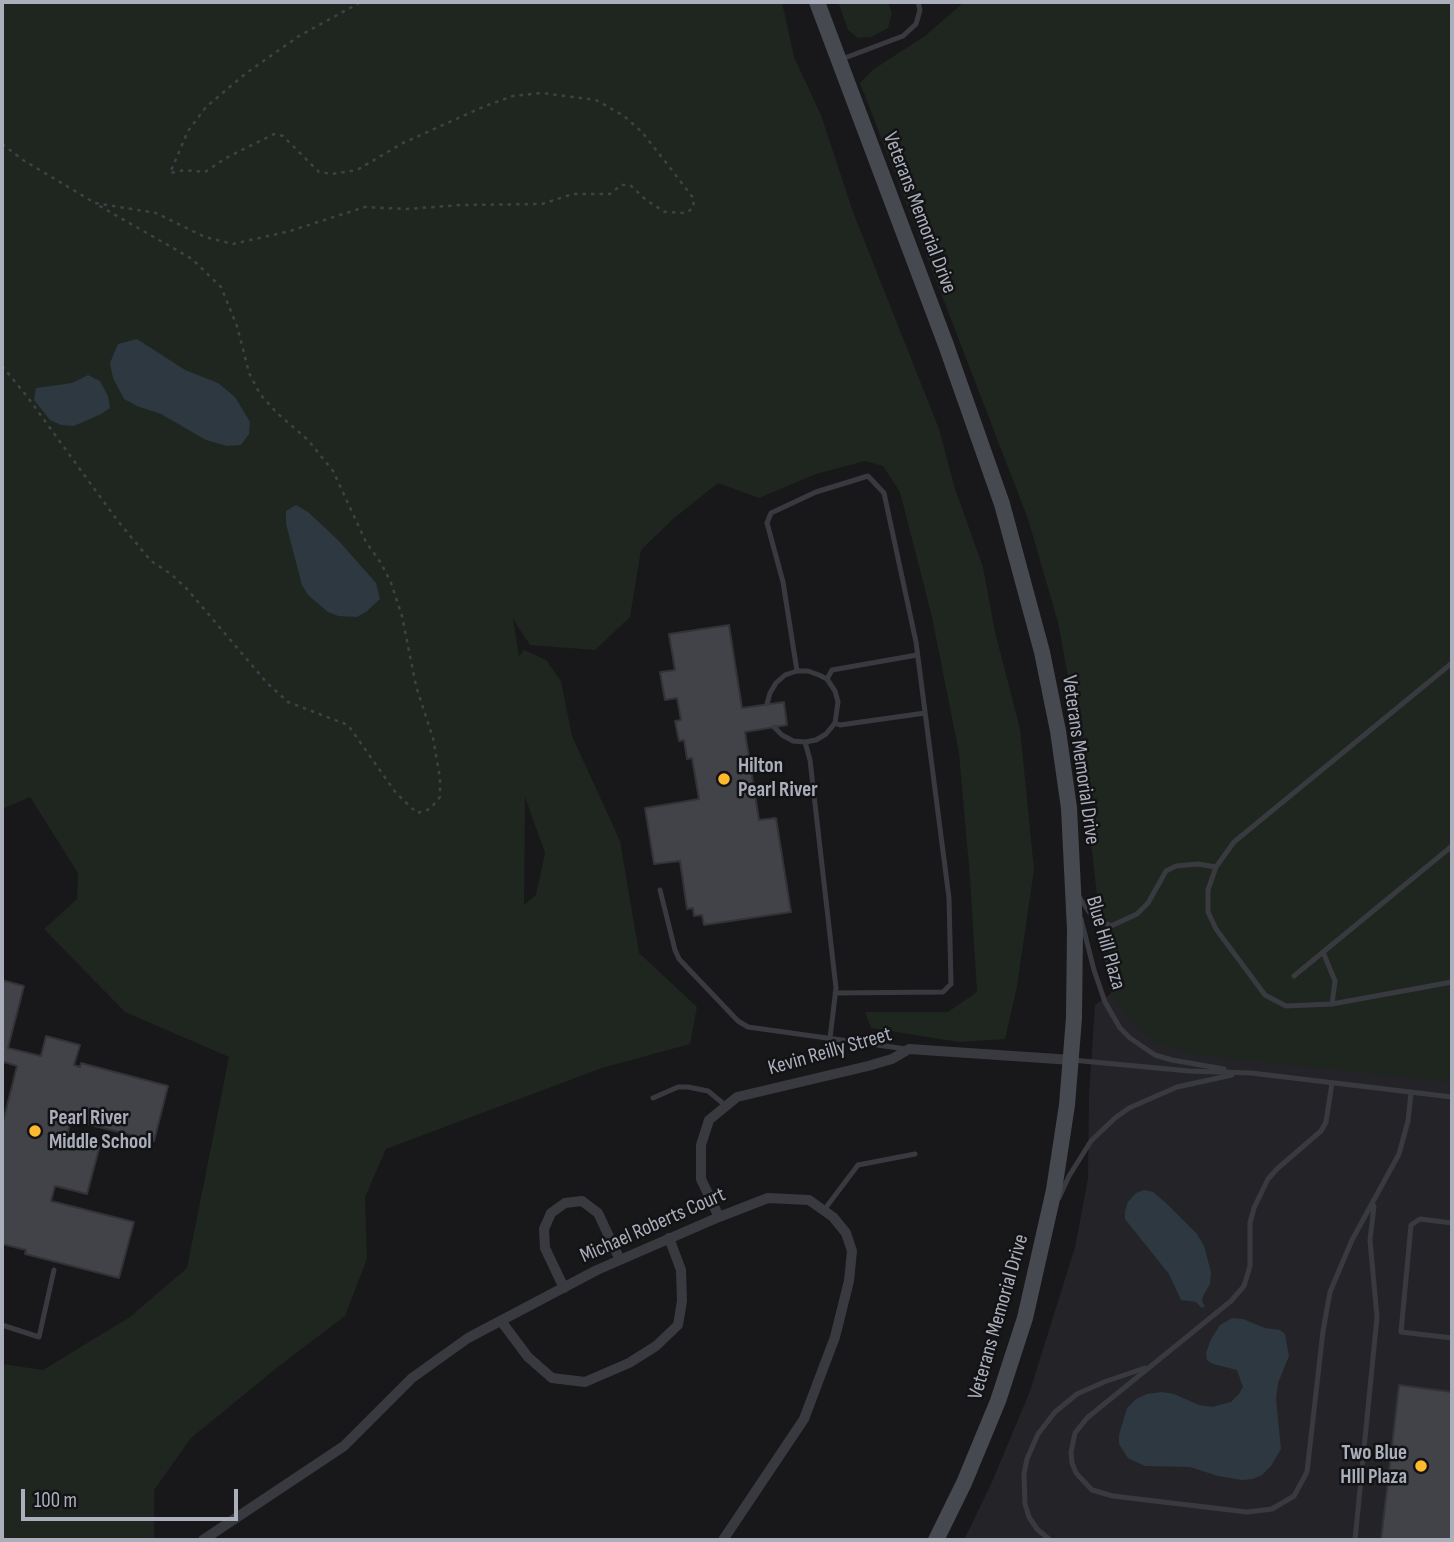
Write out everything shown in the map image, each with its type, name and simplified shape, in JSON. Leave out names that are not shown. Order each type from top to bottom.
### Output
[{"type":"street","name":"Veterans Memorial Drive","points":[[817,2],[975,425],[1023,576],[1042,652],[1069,808],[1075,971],[1072,1060],[1061,1150],[1025,1318],[998,1401],[939,1535]]},
{"type":"street","name":"Kevin Reilly Street","points":[[725,1105],[737,1097],[891,1059],[909,1049],[1072,1060]]},
{"type":"street","points":[[719,1217],[701,1179],[701,1145],[709,1120],[725,1105]]},
{"type":"street","name":"Michael Roberts Court","points":[[203,1540],[344,1446],[412,1378],[468,1338],[620,1260],[719,1217],[768,1198],[809,1200],[833,1217],[846,1233],[852,1251],[849,1281],[835,1337],[804,1419],[723,1540]]},
{"type":"street","points":[[564,1288],[545,1248],[544,1229],[551,1213],[565,1203],[582,1201],[598,1213],[620,1260]]},
{"type":"street","points":[[501,1321],[528,1357],[552,1378],[585,1382],[629,1363],[656,1346],[678,1325],[682,1301],[681,1269],[669,1238]]},
{"type":"lane","points":[[839,60],[903,36],[916,24],[920,10],[918,2]]},
{"type":"lane","points":[[797,671],[783,582],[767,523],[771,513],[816,492],[868,476],[884,493],[917,655],[949,898],[951,984],[943,992],[835,993]]},
{"type":"lane","points":[[827,679],[832,670],[917,655]]},
{"type":"lane","points":[[1452,663],[1234,842],[1216,867],[1208,890],[1209,912],[1216,929],[1265,995],[1286,1006],[1332,1004],[1452,982]]},
{"type":"lane","points":[[767,704],[776,682],[797,671],[808,671],[827,679],[835,691],[838,702],[835,723],[826,734],[816,740],[793,741],[774,727]]},
{"type":"lane","points":[[835,723],[840,725],[925,713]]},
{"type":"lane","points":[[805,742],[810,760],[835,993],[830,1038]]},
{"type":"lane","points":[[1294,976],[1452,846]]},
{"type":"lane","points":[[1073,888],[1092,916],[1111,926],[1137,914],[1148,903],[1166,871],[1177,866],[1198,864],[1216,867]]},
{"type":"lane","name":"Blue Hill Plaza","points":[[1073,888],[1102,995],[1111,1014],[1130,1038],[1155,1055],[1251,1073],[1452,1097]]},
{"type":"lane","points":[[660,890],[679,958],[738,1021],[748,1027],[909,1049]]},
{"type":"lane","points":[[1322,952],[1335,981],[1332,1004]]},
{"type":"lane","name":"Blue Hill Plaza","points":[[1072,1060],[1251,1073]]},
{"type":"lane","name":"Blue Hill Plaza","points":[[1045,1233],[1080,1157],[1091,1141],[1115,1118],[1136,1104],[1177,1087],[1213,1078],[1251,1073]]},
{"type":"lane","points":[[1332,1083],[1326,1122],[1321,1131],[1278,1168],[1268,1179],[1257,1200],[1250,1223],[1250,1266],[1244,1286],[1231,1301],[1087,1418],[1075,1433],[1070,1452],[1072,1463],[1083,1482],[1092,1490],[1113,1496],[1248,1512],[1272,1509],[1294,1496],[1307,1472],[1330,1292],[1343,1257],[1405,1137],[1411,1092]]},
{"type":"lane","points":[[653,1098],[678,1087],[688,1087],[708,1091],[725,1105]]},
{"type":"lane","points":[[824,1210],[858,1165],[915,1154]]},
{"type":"lane","points":[[1355,1540],[1377,1317],[1370,1227],[1380,1189]]},
{"type":"lane","points":[[1452,1223],[1420,1219],[1411,1225],[1402,1332],[1452,1338]]},
{"type":"lane","points":[[2,1325],[39,1337],[54,1270]]},
{"type":"lane","points":[[1051,1540],[1037,1529],[1025,1504],[1024,1474],[1027,1459],[1038,1434],[1055,1412],[1077,1394],[1157,1361]]},
{"type":"path","points":[[95,203],[156,213],[205,237],[233,244],[290,232],[365,208],[542,204],[573,194],[610,194],[621,185],[630,185],[646,200],[665,212],[686,213],[693,208],[694,199],[642,132],[624,116],[596,100],[542,93],[513,96],[485,106],[403,143],[356,170],[332,174],[319,172],[283,136],[274,134],[226,158],[205,172],[184,170],[170,173],[188,131],[206,107],[245,74],[299,36],[361,2]]},
{"type":"path","points":[[2,144],[23,160],[192,259],[221,287],[237,326],[249,373],[260,394],[308,440],[333,471],[366,542],[391,583],[402,617],[416,685],[433,738],[440,778],[440,797],[430,809],[417,813],[396,793],[348,725],[288,702],[267,683],[187,589],[151,561],[134,541],[2,366]]},
{"type":"shaded area","points":[[2,2],[782,2],[794,57],[821,115],[853,212],[939,429],[955,489],[983,567],[995,632],[1020,729],[1034,870],[1017,986],[1005,1039],[959,1042],[871,1028],[865,1012],[948,1012],[977,992],[959,753],[932,617],[900,492],[883,466],[865,461],[816,474],[759,498],[718,483],[673,519],[641,550],[630,617],[595,650],[530,645],[513,619],[519,656],[524,650],[546,660],[561,681],[572,736],[620,841],[639,953],[697,1007],[690,1044],[602,1068],[386,1149],[365,1197],[367,1259],[345,1316],[191,1438],[154,1490],[154,1540],[2,1540],[2,1364],[43,1370],[130,1317],[187,1268],[229,1057],[125,1012],[44,929],[77,899],[78,873],[30,797],[2,809]],"holes":[[[525,797],[545,853],[536,895],[524,905]]]},
{"type":"shaded area","points":[[838,2],[888,2],[892,13],[888,28],[871,37],[858,38],[848,30]]},
{"type":"shaded area","points":[[964,2],[1452,2],[1452,1082],[1189,1054],[1153,1041],[1127,1018],[1111,993],[1103,950],[1080,742],[1058,622],[1028,519],[860,83],[874,69],[925,36]]},
{"type":"shaded area","points":[[137,339],[185,370],[218,383],[235,397],[250,422],[249,434],[241,445],[227,446],[206,440],[161,414],[124,399],[113,378],[110,363],[118,344]]},
{"type":"shaded area","points":[[88,375],[100,381],[108,396],[110,408],[101,414],[74,426],[61,425],[50,420],[34,400],[36,388],[72,383]]},
{"type":"shaded area","points":[[296,505],[308,512],[338,540],[376,583],[380,599],[367,611],[357,617],[338,616],[328,612],[308,595],[302,585],[286,524],[286,511]]},
{"type":"shaded area","points":[[1116,990],[1452,1043],[1452,1540],[964,1540],[992,1482],[1030,1391],[1075,1247],[1088,1179],[1089,1095],[1095,1005]]},
{"type":"shaded area","points":[[1144,1190],[1153,1192],[1166,1203],[1197,1234],[1204,1246],[1211,1272],[1210,1284],[1203,1296],[1202,1302],[1205,1306],[1202,1308],[1196,1302],[1181,1300],[1169,1274],[1125,1219],[1128,1202],[1136,1193]]},
{"type":"shaded area","points":[[1232,1318],[1280,1330],[1285,1334],[1289,1356],[1278,1383],[1276,1399],[1281,1449],[1271,1466],[1262,1475],[1242,1480],[1190,1467],[1145,1466],[1128,1458],[1119,1444],[1119,1435],[1127,1408],[1136,1399],[1162,1392],[1212,1407],[1231,1402],[1239,1394],[1243,1387],[1237,1370],[1213,1364],[1207,1360],[1206,1353],[1220,1325]]},
{"type":"building","name":"Hilton Pearl River","points":[[729,625],[742,708],[784,702],[787,725],[745,732],[759,820],[776,818],[791,912],[704,925],[702,915],[694,916],[693,908],[687,909],[680,861],[654,864],[645,808],[699,799],[692,758],[687,759],[684,740],[679,741],[675,721],[681,720],[677,698],[665,700],[660,672],[675,670],[669,634]]},
{"type":"building","name":"Pearl River Middle School","points":[[2,980],[24,986],[8,1048],[41,1056],[46,1036],[80,1045],[74,1065],[80,1067],[81,1063],[168,1086],[154,1141],[71,1120],[67,1136],[100,1145],[87,1194],[55,1186],[51,1201],[134,1222],[119,1278],[25,1254],[26,1250],[2,1244],[2,1126],[17,1066],[4,1062],[2,1067]]},
{"type":"building","name":"Two Blue HIll Plaza","points":[[1399,1385],[1452,1392],[1452,1540],[1381,1540]]},
{"type":"place","name":"Hilton Pearl River","points":[[724,779]]},
{"type":"place","name":"Pearl River Middle School","points":[[35,1131]]},
{"type":"place","name":"Two Blue HIll Plaza","points":[[1421,1466]]}]
